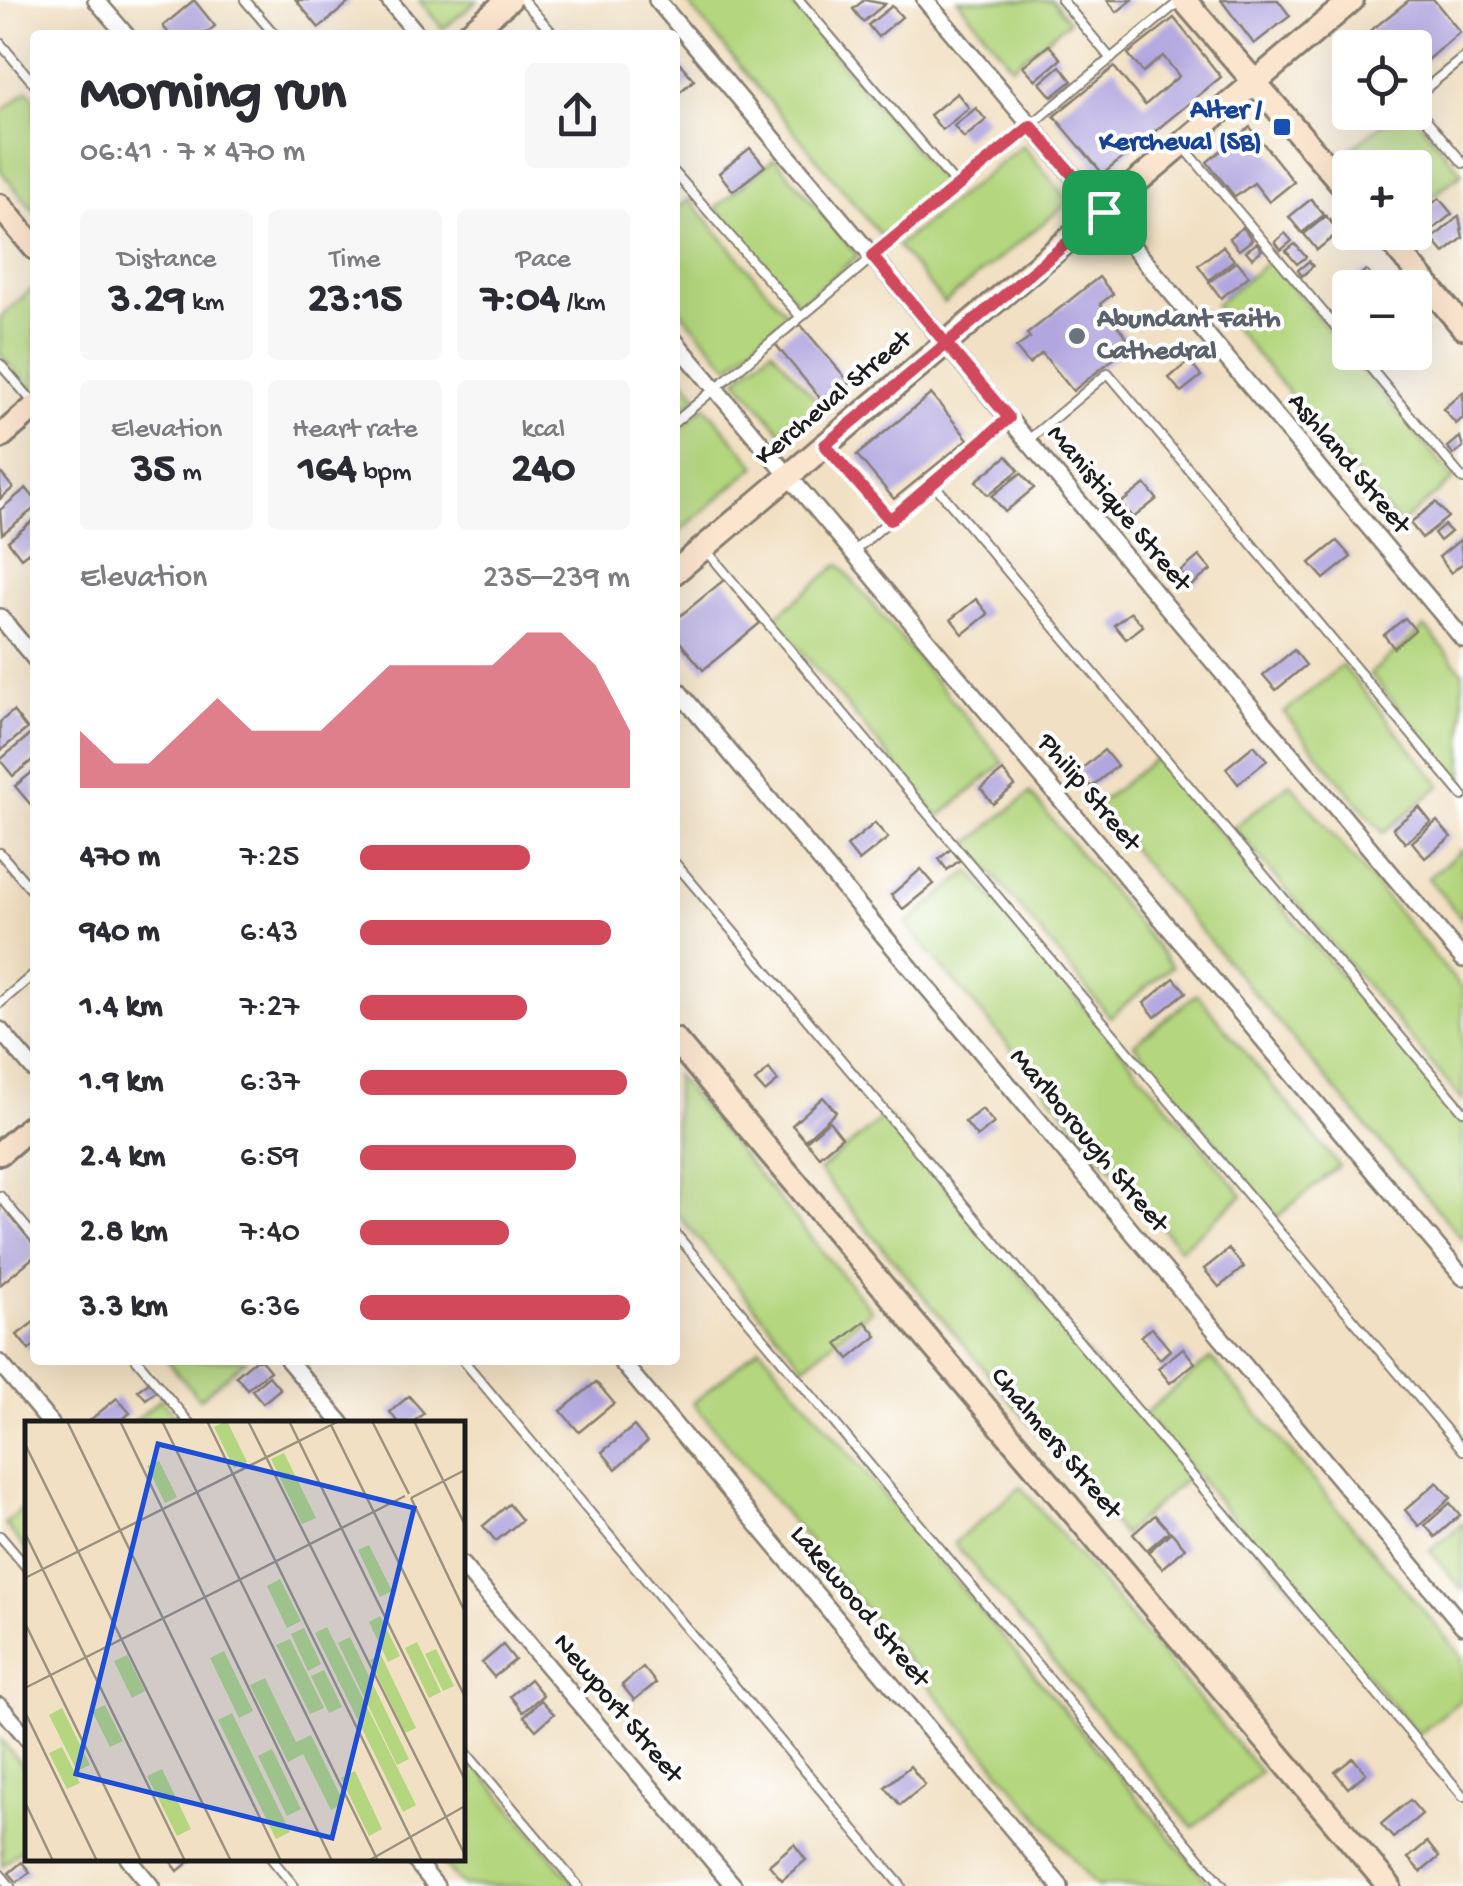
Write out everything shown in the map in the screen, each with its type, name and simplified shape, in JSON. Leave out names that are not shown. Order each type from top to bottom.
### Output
[{"type":"street","points":[[96,0],[122,30]]},
{"type":"street","points":[[389,0],[414,30]]},
{"type":"street","points":[[474,30],[510,0]]},
{"type":"street","name":"Manistique Street","points":[[657,0],[1463,959]]},
{"type":"street","name":"Ashland Street","points":[[925,0],[1463,639]]},
{"type":"street","points":[[1183,0],[1332,172]]},
{"type":"street","name":"Kercheval Street","points":[[680,568],[1352,0]]},
{"type":"street","points":[[0,206],[30,242]]},
{"type":"street","points":[[1398,250],[1463,328]]},
{"type":"street","name":"Philip Street","points":[[680,346],[1463,1278]]},
{"type":"street","points":[[0,437],[30,410]]},
{"type":"street","points":[[0,618],[30,654]]},
{"type":"street","name":"Marlborough Street","points":[[680,693],[1463,1626]]},
{"type":"street","points":[[0,1030],[30,1066]]},
{"type":"street","name":"Chalmers Street","points":[[680,1046],[1389,1886]]},
{"type":"street","points":[[0,1153],[30,1127]]},
{"type":"street","points":[[0,1362],[49,1421]]},
{"type":"street","points":[[292,1365],[339,1421]]},
{"type":"street","name":"Lakewood Street","points":[[624,1365],[1060,1886]]},
{"type":"street","name":"Newport Street","points":[[465,1569],[734,1886]]},
{"type":"street","points":[[0,1706],[25,1735]]},
{"type":"street","points":[[130,1861],[151,1886]]},
{"type":"street","points":[[416,1861],[436,1886]]},
{"type":"lane","points":[[245,0],[271,30]]},
{"type":"lane","points":[[523,0],[550,30]]},
{"type":"lane","points":[[798,0],[957,186]]},
{"type":"lane","points":[[1062,0],[1111,58]]},
{"type":"lane","points":[[680,418],[1183,0]]},
{"type":"lane","points":[[0,43],[30,79]]},
{"type":"lane","points":[[1432,84],[1463,58]]},
{"type":"lane","points":[[1432,126],[1463,163]]},
{"type":"lane","points":[[1183,146],[1332,323]]},
{"type":"lane","points":[[680,179],[800,316]]},
{"type":"lane","points":[[0,364],[30,400]]},
{"type":"lane","points":[[1372,370],[1463,478]]},
{"type":"lane","points":[[1028,440],[1108,372],[1463,796]]},
{"type":"lane","points":[[853,552],[1009,418]]},
{"type":"lane","points":[[825,445],[890,520]]},
{"type":"lane","points":[[933,483],[1463,1111]]},
{"type":"lane","points":[[704,548],[1463,1450]]},
{"type":"lane","points":[[0,853],[30,888]]},
{"type":"lane","points":[[680,868],[1463,1796]]},
{"type":"lane","points":[[0,1003],[30,977]]},
{"type":"lane","points":[[0,1196],[30,1232]]},
{"type":"lane","points":[[680,1239],[1223,1886]]},
{"type":"lane","points":[[141,1365],[188,1421]]},
{"type":"lane","points":[[467,1365],[901,1886]]},
{"type":"lane","points":[[0,1536],[25,1565]]},
{"type":"lane","points":[[465,1752],[578,1886]]},
{"type":"lane","points":[[273,1861],[294,1886]]},
{"type":"lane","points":[[0,1874],[10,1886]]},
{"type":"green space","points":[[419,0],[478,0],[443,29]]},
{"type":"green space","points":[[685,0],[788,0],[946,187],[882,237]]},
{"type":"green space","points":[[958,0],[1052,0],[1069,21],[1012,66]]},
{"type":"green space","points":[[28,90],[30,93],[30,206],[0,170],[0,113]]},
{"type":"green space","points":[[1375,130],[1426,130],[1462,173],[1432,197],[1432,150],[1350,150]]},
{"type":"green space","points":[[1023,145],[1069,202],[944,303],[897,246]]},
{"type":"green space","points":[[775,158],[858,256],[799,305],[716,208]]},
{"type":"green space","points":[[689,199],[788,315],[729,366],[680,310],[680,207]]},
{"type":"green space","points":[[1270,260],[1332,334],[1332,370],[1362,370],[1454,479],[1399,525],[1215,305]]},
{"type":"green space","points":[[30,290],[30,388],[0,354],[0,317]]},
{"type":"green space","points":[[772,349],[822,407],[786,437],[737,379]]},
{"type":"green space","points":[[680,374],[698,396],[680,411]]},
{"type":"green space","points":[[705,406],[756,466],[680,531],[680,428]]},
{"type":"green space","points":[[839,564],[1004,763],[939,817],[774,618]]},
{"type":"green space","points":[[1425,627],[1463,672],[1463,785],[1370,674]]},
{"type":"green space","points":[[1342,665],[1441,785],[1383,833],[1284,713]]},
{"type":"green space","points":[[1156,758],[1463,1119],[1463,1240],[1095,806]]},
{"type":"green space","points":[[1290,783],[1463,990],[1463,1101],[1234,827]]},
{"type":"green space","points":[[1030,793],[1172,966],[1110,1017],[968,844]]},
{"type":"green space","points":[[1463,849],[1463,920],[1428,878]]},
{"type":"green space","points":[[970,871],[1243,1195],[1180,1249],[906,924]]},
{"type":"green space","points":[[1197,994],[1339,1166],[1277,1217],[1134,1044]]},
{"type":"green space","points":[[680,1081],[871,1310],[804,1366],[680,1217]]},
{"type":"green space","points":[[886,1115],[1189,1476],[1123,1535],[819,1171]]},
{"type":"green space","points":[[760,1347],[1211,1886],[1096,1886],[693,1403]]},
{"type":"green space","points":[[1211,1358],[1463,1658],[1463,1698],[1418,1735],[1144,1414]]},
{"type":"green space","points":[[171,1365],[240,1365],[199,1399]]},
{"type":"green space","points":[[161,1399],[179,1421],[134,1421]]},
{"type":"green space","points":[[1021,1487],[1260,1772],[1193,1828],[954,1543]]},
{"type":"green space","points":[[25,1507],[25,1549],[5,1524]]},
{"type":"green space","points":[[1463,1523],[1463,1590],[1430,1551]]},
{"type":"green space","points":[[0,1739],[25,1768],[25,1846],[2,1866]]},
{"type":"green space","points":[[465,1752],[576,1886],[463,1886],[442,1861],[465,1861]]},
{"type":"building","points":[[194,0],[215,26],[210,30],[166,30],[163,26]]},
{"type":"building","points":[[296,0],[352,0],[319,28]]},
{"type":"building","points":[[864,0],[885,4],[863,22],[853,9]]},
{"type":"building","points":[[1107,0],[1132,0],[1117,12]]},
{"type":"building","points":[[1221,0],[1278,0],[1290,16],[1254,44]]},
{"type":"building","points":[[1409,0],[1434,0],[1460,32],[1432,56],[1432,30],[1372,30]]},
{"type":"building","points":[[892,6],[902,17],[878,37],[868,25]]},
{"type":"building","points":[[1174,18],[1221,77],[1103,174],[1054,116],[1114,67],[1145,105],[1179,76],[1163,56],[1143,72],[1128,54]]},
{"type":"building","points":[[1049,45],[1061,59],[1036,80],[1023,66]]},
{"type":"building","points":[[680,63],[694,80],[680,92]]},
{"type":"building","points":[[1060,66],[1072,81],[1052,97],[1040,83]]},
{"type":"building","points":[[957,93],[969,108],[942,130],[930,115]]},
{"type":"building","points":[[976,108],[986,120],[964,138],[954,126]]},
{"type":"building","points":[[1250,127],[1294,182],[1269,202],[1254,183],[1235,197],[1207,162]]},
{"type":"building","points":[[750,148],[765,166],[733,191],[719,173]]},
{"type":"building","points":[[1439,198],[1452,214],[1432,230],[1432,204]]},
{"type":"building","points":[[1311,199],[1324,215],[1302,233],[1289,217]]},
{"type":"building","points":[[1326,216],[1332,223],[1332,238],[1317,250],[1304,234]]},
{"type":"building","points":[[1459,216],[1463,238],[1444,253],[1432,239]]},
{"type":"building","points":[[1243,227],[1252,240],[1239,250],[1229,238]]},
{"type":"building","points":[[1285,233],[1292,241],[1281,250],[1275,242]]},
{"type":"building","points":[[1257,243],[1262,250],[1252,258],[1246,251]]},
{"type":"building","points":[[1295,244],[1306,257],[1297,264],[1286,251]]},
{"type":"building","points":[[1223,246],[1234,260],[1209,280],[1198,265]]},
{"type":"building","points":[[1237,261],[1249,276],[1221,298],[1209,282]]},
{"type":"building","points":[[1309,261],[1313,266],[1302,276],[1298,270]]},
{"type":"building","name":"Abundant Faith Cathedral","points":[[1099,277],[1113,294],[1100,304],[1132,344],[1073,391],[1042,353],[1029,364],[1016,348],[1030,338],[1027,334]]},
{"type":"building","points":[[800,324],[850,383],[825,404],[775,344]]},
{"type":"building","points":[[1189,361],[1201,376],[1181,392],[1169,378]]},
{"type":"building","points":[[1463,392],[1463,418],[1456,424],[1443,409]]},
{"type":"building","points":[[931,394],[968,439],[894,499],[857,455]]},
{"type":"building","points":[[1460,437],[1463,447],[1453,455],[1448,447]]},
{"type":"building","points":[[1007,456],[1019,470],[988,495],[976,481]]},
{"type":"building","points":[[0,472],[13,488],[0,499]]},
{"type":"building","points":[[1021,473],[1034,488],[1005,512],[992,496]]},
{"type":"building","points":[[1145,484],[1157,499],[1133,518],[1121,503]]},
{"type":"building","points":[[26,488],[30,493],[30,512],[2,534],[0,510]]},
{"type":"building","points":[[1436,502],[1448,517],[1422,538],[1410,523]]},
{"type":"building","points":[[30,523],[30,551],[21,558],[8,541]]},
{"type":"building","points":[[1444,525],[1451,532],[1440,541],[1434,533]]},
{"type":"building","points":[[1460,540],[1463,563],[1451,573],[1439,557]]},
{"type":"building","points":[[1337,541],[1351,557],[1324,579],[1310,563]]},
{"type":"building","points":[[1199,556],[1211,570],[1191,586],[1180,572]]},
{"type":"building","points":[[725,579],[760,623],[703,670],[680,642],[680,616]]},
{"type":"building","points":[[976,599],[988,614],[963,634],[951,619]]},
{"type":"building","points":[[1131,612],[1143,626],[1126,639],[1114,625]]},
{"type":"building","points":[[1405,618],[1415,630],[1394,648],[1384,635]]},
{"type":"building","points":[[1294,650],[1306,665],[1276,690],[1263,675]]},
{"type":"building","points":[[13,711],[27,729],[0,751],[0,722]]},
{"type":"building","points":[[30,735],[30,762],[13,776],[0,760]]},
{"type":"building","points":[[1254,745],[1267,760],[1238,784],[1226,768]]},
{"type":"building","points":[[1104,750],[1117,766],[1091,787],[1079,771]]},
{"type":"building","points":[[1003,771],[1015,786],[993,804],[981,789]]},
{"type":"building","points":[[30,774],[30,804],[15,786]]},
{"type":"building","points":[[1419,807],[1431,822],[1405,843],[1393,828]]},
{"type":"building","points":[[1437,821],[1451,837],[1425,858],[1412,842]]},
{"type":"building","points":[[875,823],[888,838],[859,861],[847,846]]},
{"type":"building","points":[[951,849],[960,860],[947,870],[939,859]]},
{"type":"building","points":[[921,869],[934,884],[903,909],[891,895]]},
{"type":"building","points":[[1174,978],[1186,992],[1155,1017],[1144,1003]]},
{"type":"building","points":[[769,1069],[778,1081],[765,1092],[755,1081]]},
{"type":"building","points":[[823,1097],[836,1112],[805,1140],[792,1125]]},
{"type":"building","points":[[982,1109],[994,1123],[977,1137],[965,1122]]},
{"type":"building","points":[[829,1121],[842,1137],[819,1156],[806,1141]]},
{"type":"building","points":[[0,1203],[30,1240],[30,1260],[0,1285]]},
{"type":"building","points":[[1229,1249],[1244,1267],[1219,1287],[1204,1269]]},
{"type":"building","points":[[865,1321],[877,1336],[849,1359],[837,1344]]},
{"type":"building","points":[[30,1325],[30,1349],[29,1350],[17,1335]]},
{"type":"building","points":[[1152,1328],[1170,1350],[1160,1359],[1141,1336]]},
{"type":"building","points":[[1183,1348],[1195,1363],[1170,1383],[1158,1368]]},
{"type":"building","points":[[249,1365],[265,1365],[270,1371],[247,1389],[236,1376]]},
{"type":"building","points":[[269,1376],[280,1389],[263,1403],[252,1390]]},
{"type":"building","points":[[149,1382],[156,1391],[146,1399],[138,1390]]},
{"type":"building","points":[[596,1382],[614,1403],[579,1432],[561,1411]]},
{"type":"building","points":[[409,1396],[424,1413],[415,1421],[397,1421],[390,1412]]},
{"type":"building","points":[[117,1398],[130,1413],[121,1421],[90,1420]]},
{"type":"building","points":[[634,1426],[647,1442],[616,1469],[602,1452]]},
{"type":"building","points":[[1437,1482],[1451,1498],[1419,1526],[1405,1510]]},
{"type":"building","points":[[1450,1503],[1460,1515],[1435,1537],[1425,1525]]},
{"type":"building","points":[[509,1504],[522,1520],[496,1541],[483,1526]]},
{"type":"building","points":[[1155,1515],[1169,1531],[1147,1550],[1133,1534]]},
{"type":"building","points":[[1171,1532],[1185,1548],[1162,1568],[1148,1552]]},
{"type":"building","points":[[503,1645],[515,1660],[494,1677],[482,1663]]},
{"type":"building","points":[[643,1667],[656,1683],[634,1700],[622,1685]]},
{"type":"building","points":[[530,1679],[543,1695],[523,1712],[510,1696]]},
{"type":"building","points":[[541,1700],[554,1714],[536,1730],[524,1716]]},
{"type":"building","points":[[1353,1758],[1366,1773],[1348,1788],[1335,1772]]},
{"type":"building","points":[[910,1766],[925,1785],[900,1805],[885,1787]]},
{"type":"building","points":[[1410,1800],[1422,1814],[1393,1838],[1381,1824]]},
{"type":"building","points":[[1427,1842],[1439,1857],[1421,1872],[1408,1858]]},
{"type":"building","points":[[794,1844],[806,1860],[782,1880],[769,1865]]},
{"type":"building","points":[[170,1861],[190,1861],[178,1871]]},
{"type":"building","points":[[22,1862],[30,1872],[17,1882],[9,1873]]},
{"type":"place","name":"Alter / Kercheval (SB)","points":[[1282,127]]},
{"type":"place","name":"Abundant Faith Cathedral","points":[[1077,336]]},
{"type":"route","points":[[1104,212],[946,344],[825,445],[890,520],[1009,418],[946,344],[930,324],[872,256],[1031,126],[1104,212]]}]
